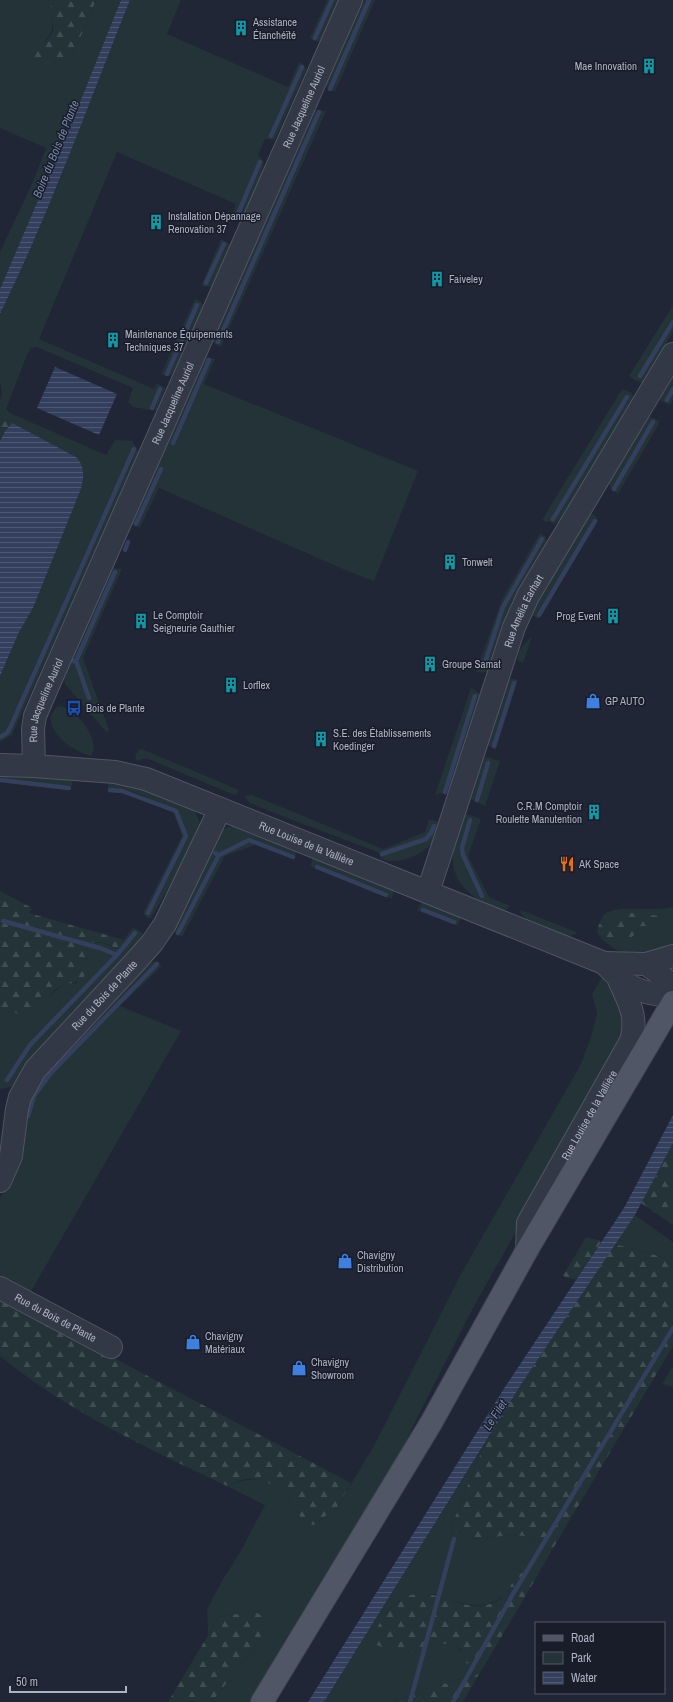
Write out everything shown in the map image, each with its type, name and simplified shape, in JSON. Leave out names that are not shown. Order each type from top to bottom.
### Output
[{"type":"main road","points":[[262,1702],[431,1422],[527,1250],[673,1002]]},
{"type":"street","name":"Rue Jacqueline Auriol","points":[[34,766],[33,729],[35,716],[351,0]]},
{"type":"street","name":"Rue Amélia Earhart","points":[[428,892],[520,612],[673,354]]},
{"type":"street","name":"Rue Louise de la Vallière","points":[[0,765],[115,772],[132,775],[146,779],[604,963],[646,964],[673,956]]},
{"type":"street","name":"Rue du Bois de Plante","points":[[0,1181],[11,1156],[17,1109],[26,1083],[43,1059],[136,961],[159,934],[220,809]]},
{"type":"street","name":"Rue Louise de la Vallière","points":[[527,1250],[528,1223],[631,1042],[635,1028],[631,1005],[619,980],[604,963]]},
{"type":"street","points":[[646,964],[663,976],[673,990]]},
{"type":"street","name":"Rue Louise de la Vallière","points":[[619,980],[631,987],[652,995],[673,996]]},
{"type":"street","name":"Rue du Bois de Plante","points":[[0,1288],[111,1347]]},
{"type":"green space","points":[[0,0],[55,0],[50,11],[52,30],[45,41],[67,69],[96,0],[121,0],[78,107],[0,289],[0,252],[31,186],[46,148],[0,128]]},
{"type":"green space","points":[[55,0],[96,0],[67,69],[31,55],[50,38],[53,27],[50,11]]},
{"type":"green space","points":[[130,0],[181,0],[167,34],[288,87],[299,62],[303,64],[306,70],[277,135],[274,140],[265,139],[258,155],[264,162],[259,186],[246,215],[242,217],[232,215],[236,204],[117,152],[39,339],[154,389],[157,383],[165,389],[156,411],[133,407],[128,402],[133,388],[37,347],[31,348],[27,355],[6,409],[10,413],[106,455],[115,440],[132,441],[139,452],[12,735],[0,742],[0,676],[19,632],[33,608],[81,489],[82,476],[76,457],[3,420],[0,415],[0,400],[2,393],[0,381],[0,314],[60,179]]},
{"type":"green space","points":[[327,0],[342,0],[322,40],[316,41],[310,38]]},
{"type":"green space","points":[[361,0],[375,0],[335,92],[327,88],[326,82]]},
{"type":"green space","points":[[313,110],[326,111],[221,347],[212,342]]},
{"type":"green space","points":[[221,239],[231,245],[215,285],[211,287],[201,286]]},
{"type":"green space","points":[[195,299],[201,302],[204,307],[173,375],[168,376],[161,374]]},
{"type":"green space","points":[[673,305],[673,332],[643,383],[636,381],[629,376]]},
{"type":"green space","points":[[207,357],[215,359],[204,384],[418,471],[374,581],[345,570],[159,488],[140,528],[132,524],[132,520],[204,358]]},
{"type":"green space","points":[[673,372],[673,400],[670,405],[661,401],[660,397]]},
{"type":"green space","points":[[622,389],[632,393],[633,399],[560,520],[554,524],[542,520]]},
{"type":"green space","points":[[0,415],[3,420],[12,423],[5,431],[0,441]]},
{"type":"green space","points":[[646,417],[654,418],[660,422],[618,494],[610,487],[609,479]]},
{"type":"green space","points":[[590,514],[597,517],[538,619],[531,614],[532,611]]},
{"type":"green space","points":[[540,533],[545,536],[547,542],[512,601],[489,671],[482,673],[476,672],[502,599]]},
{"type":"green space","points":[[113,568],[122,569],[83,658],[109,730],[107,733],[65,684],[64,679],[110,570]]},
{"type":"green space","points":[[532,637],[523,663],[518,661],[519,653],[522,647]]},
{"type":"green space","points":[[509,678],[518,680],[496,749],[487,744]]},
{"type":"green space","points":[[471,688],[481,694],[453,783],[445,792],[435,795]]},
{"type":"green space","points":[[57,706],[64,707],[71,711],[85,725],[93,742],[94,750],[91,756],[77,751],[59,737],[50,717]]},
{"type":"green space","points":[[142,749],[239,790],[236,795],[232,794],[146,758],[137,761],[135,757],[138,750]]},
{"type":"green space","points":[[487,757],[500,761],[485,806],[471,799],[484,758]]},
{"type":"green space","points":[[0,772],[73,777],[72,786],[0,781]]},
{"type":"green space","points":[[117,780],[191,807],[200,823],[183,863],[151,918],[147,918],[143,913],[182,836],[172,810],[149,798],[133,792],[117,788],[108,788],[108,783]]},
{"type":"green space","points":[[250,794],[383,849],[425,832],[429,819],[439,822],[440,824],[433,842],[421,852],[408,859],[387,861],[381,859],[380,854],[377,852],[250,803],[246,799],[245,795],[250,796]]},
{"type":"green space","points":[[467,814],[481,819],[468,856],[489,897],[510,906],[506,910],[488,905],[472,895],[459,881],[455,873],[453,852],[458,833],[465,815]]},
{"type":"green space","points":[[238,826],[297,850],[294,860],[258,844],[225,856],[182,937],[171,930],[219,832],[228,827]]},
{"type":"green space","points":[[313,858],[391,889],[394,891],[392,899],[310,866]]},
{"type":"green space","points":[[0,891],[32,908],[29,913],[124,940],[117,949],[100,942],[91,943],[83,947],[83,953],[90,964],[84,977],[77,982],[56,989],[41,1009],[35,1012],[18,1014],[0,1009]]},
{"type":"green space","points":[[423,900],[462,916],[457,926],[417,910]]},
{"type":"green space","points":[[673,907],[673,945],[645,954],[631,955],[620,952],[610,946],[599,935],[607,939],[637,932],[641,926],[656,929],[663,923],[662,916],[645,915],[627,917],[608,923],[599,924],[603,915],[608,912],[622,909],[657,909]]},
{"type":"green space","points":[[521,910],[578,933],[570,936],[564,936],[528,920],[521,914]]},
{"type":"green space","points":[[629,913],[662,916],[664,921],[660,927],[656,929],[641,926],[635,934],[627,940],[622,941],[608,939],[599,935],[597,932],[599,924],[608,923]]},
{"type":"green space","points":[[133,927],[142,933],[143,935],[141,940],[16,1083],[11,1087],[0,1089],[0,1009],[14,1013],[44,1005],[50,996],[58,989],[71,983],[77,983],[87,958],[83,953],[82,947],[91,943],[100,943],[117,949]]},
{"type":"green space","points":[[154,961],[162,966],[120,1006],[181,1031],[29,1295],[0,1279],[0,1198],[14,1173],[23,1122],[33,1087],[142,968]]},
{"type":"green space","points":[[602,977],[610,983],[619,995],[622,1002],[627,1035],[474,1306],[395,1464],[302,1624],[250,1702],[212,1702],[257,1643],[249,1612],[219,1617],[208,1635],[207,1609],[265,1505],[227,1486],[250,1480],[270,1483],[285,1494],[296,1508],[319,1522],[328,1514],[335,1511],[375,1444],[461,1274],[581,1064],[592,1034],[597,1013],[592,994]]},
{"type":"green space","points":[[673,1143],[673,1225],[641,1203]]},
{"type":"green space","points":[[635,1215],[673,1242],[673,1260],[615,1244]]},
{"type":"green space","points":[[586,1237],[602,1241],[576,1280],[563,1276]]},
{"type":"green space","points":[[615,1244],[673,1260],[673,1346],[552,1550],[525,1536],[509,1535],[482,1539],[473,1538],[450,1530],[484,1445],[522,1383]]},
{"type":"green space","points":[[0,1298],[351,1483],[335,1511],[328,1514],[314,1525],[310,1524],[303,1520],[289,1498],[272,1485],[259,1480],[245,1479],[227,1486],[168,1458],[81,1412],[26,1376],[0,1356]]},
{"type":"green space","points":[[673,1366],[673,1387],[662,1384]]},
{"type":"green space","points":[[484,1445],[450,1530],[473,1538],[482,1539],[509,1535],[525,1536],[552,1550],[539,1573],[529,1572],[517,1577],[501,1598],[488,1604],[464,1604],[429,1594],[401,1600],[385,1613],[413,1652],[439,1644],[456,1644],[473,1666],[483,1668],[479,1674],[422,1690],[395,1702],[324,1702]]},
{"type":"green space","points":[[528,1571],[539,1573],[483,1668],[464,1662],[461,1649],[456,1644],[443,1644],[419,1651],[399,1652],[376,1645],[374,1642],[377,1629],[384,1616],[403,1598],[416,1594],[428,1594],[452,1601],[478,1606],[493,1603],[504,1596],[517,1577]]},
{"type":"green space","points":[[249,1612],[257,1613],[264,1617],[264,1627],[262,1633],[257,1643],[212,1702],[168,1702],[219,1617]]},
{"type":"green space","points":[[479,1674],[463,1702],[395,1702],[422,1690]]},
{"type":"water","points":[[121,0],[130,0],[36,237],[0,314],[0,289],[78,107]]},
{"type":"water","points":[[55,367],[117,394],[99,435],[37,408]]},
{"type":"water","points":[[12,423],[76,457],[81,464],[83,480],[81,489],[33,608],[19,632],[0,676],[0,441],[5,431]]},
{"type":"water","name":"Le Filet","points":[[673,1115],[673,1143],[635,1215],[522,1383],[324,1702],[308,1702],[505,1387],[624,1208]]},
{"type":"waterway","points":[[315,38],[332,0]]},
{"type":"waterway","points":[[330,89],[369,0]]},
{"type":"waterway","points":[[271,136],[302,67]]},
{"type":"waterway","points":[[218,342],[319,112]]},
{"type":"waterway","points":[[238,214],[260,162]]},
{"type":"waterway","points":[[206,283],[224,244]]},
{"type":"waterway","points":[[167,374],[197,305]]},
{"type":"waterway","points":[[640,376],[673,322]]},
{"type":"waterway","points":[[173,443],[209,360]]},
{"type":"waterway","points":[[152,408],[160,389]]},
{"type":"waterway","points":[[667,400],[673,389]]},
{"type":"waterway","points":[[553,519],[627,397]]},
{"type":"waterway","points":[[614,489],[653,422]]},
{"type":"waterway","points":[[0,737],[7,733],[10,728],[134,449]]},
{"type":"waterway","points":[[136,524],[161,469]]},
{"type":"waterway","points":[[539,615],[595,521]]},
{"type":"waterway","points":[[484,666],[503,607],[542,539]]},
{"type":"waterway","points":[[125,550],[128,542]]},
{"type":"waterway","points":[[76,661],[115,572]]},
{"type":"waterway","points":[[73,661],[76,661],[89,698]]},
{"type":"waterway","points":[[494,746],[514,683]]},
{"type":"waterway","points":[[445,792],[475,696]]},
{"type":"waterway","points":[[477,800],[488,763]]},
{"type":"waterway","points":[[0,780],[69,788]]},
{"type":"waterway","points":[[110,790],[122,791],[176,811],[186,836],[148,913]]},
{"type":"waterway","points":[[470,820],[462,848],[463,855],[482,896]]},
{"type":"waterway","points":[[382,854],[426,839],[434,826]]},
{"type":"waterway","points":[[219,855],[249,840],[293,857]]},
{"type":"waterway","points":[[178,933],[219,855],[215,853]]},
{"type":"waterway","points":[[317,867],[386,895]]},
{"type":"waterway","points":[[423,910],[454,922]]},
{"type":"waterway","points":[[3,921],[100,948],[117,955]]},
{"type":"waterway","points":[[7,1080],[30,1045],[117,955],[135,933]]},
{"type":"waterway","points":[[28,1116],[34,1096],[51,1073],[157,964]]},
{"type":"waterway","points":[[453,1702],[513,1594],[673,1328]]},
{"type":"waterway","points":[[410,1702],[454,1539]]},
{"type":"place","name":"Assistance Étanchéïté","points":[[241,28]]},
{"type":"place","name":"Mae Innovation","points":[[649,66]]},
{"type":"place","name":"Installation Dépannage Renovation 37","points":[[156,222]]},
{"type":"place","name":"Faiveley","points":[[437,279]]},
{"type":"place","name":"Maintenance Équipements Techniques 37","points":[[113,340]]},
{"type":"place","name":"Tonwelt","points":[[450,562]]},
{"type":"place","name":"Prog Event","points":[[613,616]]},
{"type":"place","name":"Le Comptoir Seigneurie Gauthier","points":[[141,621]]},
{"type":"place","name":"Groupe Samat","points":[[430,664]]},
{"type":"place","name":"Lorflex","points":[[231,685]]},
{"type":"place","name":"GP AUTO","points":[[593,701]]},
{"type":"place","name":"Bois de Plante","points":[[74,708]]},
{"type":"place","name":"S.E. des Établissements Koedinger","points":[[321,739]]},
{"type":"place","name":"C.R.M Comptoir Roulette Manutention","points":[[594,812]]},
{"type":"place","name":"AK Space","points":[[567,864]]},
{"type":"place","name":"Chavigny Distribution","points":[[345,1261]]},
{"type":"place","name":"Chavigny Matériaux","points":[[193,1342]]},
{"type":"place","name":"Chavigny Showroom","points":[[299,1368]]},
{"type":"water label","name":"Boire du Bois de Plante","points":[[56,149]]}]
